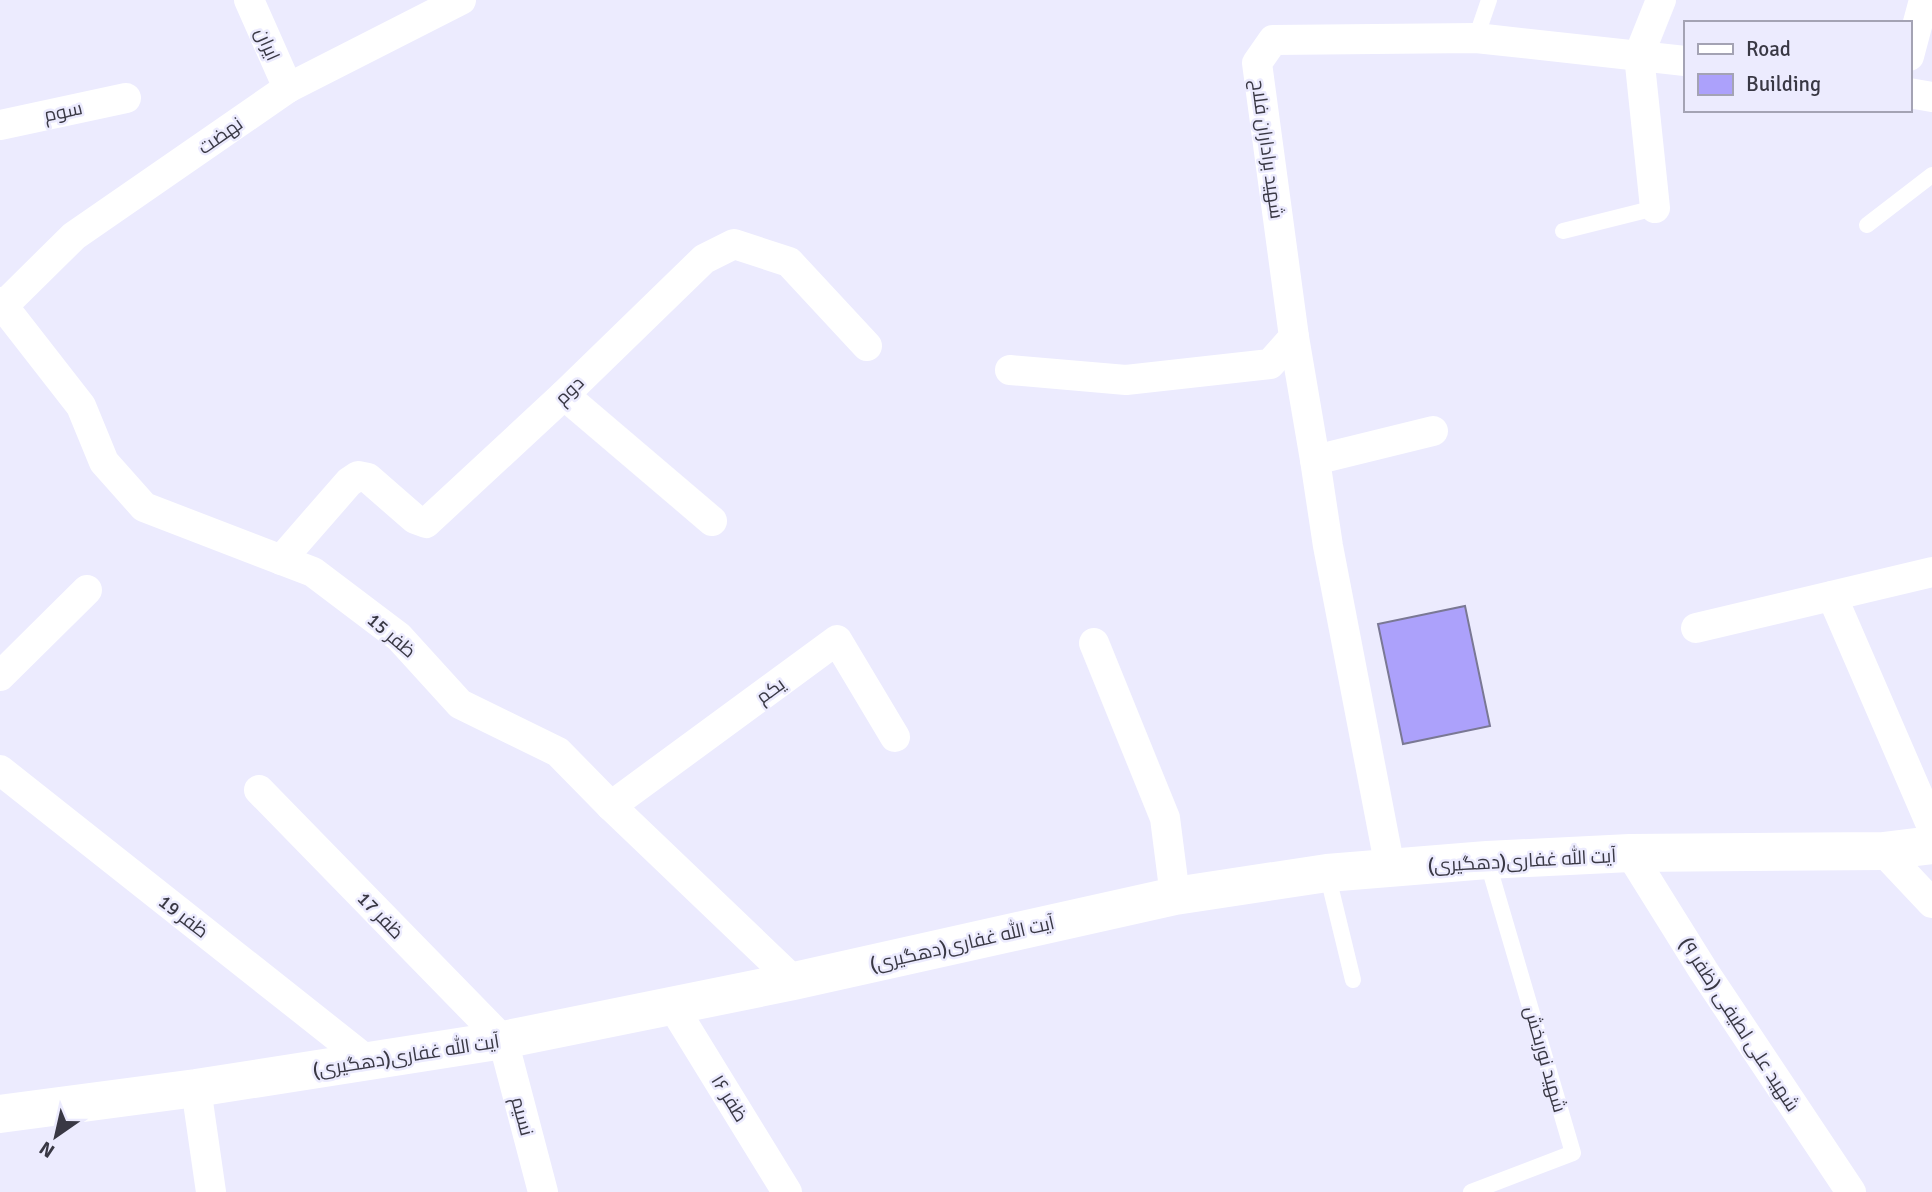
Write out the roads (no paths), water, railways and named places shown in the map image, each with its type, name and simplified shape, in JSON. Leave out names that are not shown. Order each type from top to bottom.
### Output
[{"type":"street","name":"ایران","points":[[248,0],[288,88]]},
{"type":"street","name":"نهضت","points":[[2,304],[74,236],[288,88],[461,0]]},
{"type":"street","points":[[1655,208],[1639,55],[1661,0]]},
{"type":"street","points":[[1911,49],[1924,0]]},
{"type":"street","name":"شهید براداران فلاح","points":[[1294,337],[1256,63],[1273,40],[1476,38],[1684,61]]},
{"type":"street","points":[[1911,93],[1932,97]]},
{"type":"street","name":"سوم","points":[[0,125],[126,98]]},
{"type":"street","name":"دوم","points":[[281,560],[349,482],[358,476],[368,478],[415,519],[426,523],[564,395],[704,259],[734,244],[789,262],[867,346]]},
{"type":"street","name":"ظفر 15","points":[[2,304],[81,406],[104,462],[144,507],[313,572],[399,636],[460,704],[558,752],[794,981]]},
{"type":"street","points":[[1010,370],[1126,380],[1270,364],[1294,337]]},
{"type":"street","points":[[1294,337],[1328,546],[1390,868]]},
{"type":"street","points":[[564,395],[712,521]]},
{"type":"street","points":[[1315,460],[1433,431]]},
{"type":"street","points":[[1696,628],[1932,572]]},
{"type":"street","points":[[0,676],[87,590]]},
{"type":"street","points":[[1832,596],[1932,827]]},
{"type":"street","name":"یکم","points":[[611,806],[837,640],[895,737]]},
{"type":"street","points":[[1094,643],[1165,818],[1175,896]]},
{"type":"street","name":"ظفر 19","points":[[0,770],[369,1062]]},
{"type":"street","name":"ظفر 17","points":[[259,790],[503,1040]]},
{"type":"street","name":"آیت الله غفاری(دهگیری)","points":[[0,1114],[195,1088],[503,1040],[794,981],[1175,896],[1327,873],[1487,860],[1630,853],[1884,851],[1932,845]]},
{"type":"street","points":[[1884,851],[1932,903]]},
{"type":"street","name":"شهید علی لطیفی (ظفر ۹)","points":[[1630,853],[1703,970],[1852,1192]]},
{"type":"street","name":"ظفر ۱۶","points":[[672,1005],[787,1192]]},
{"type":"street","name":"نسیم","points":[[503,1040],[543,1192]]},
{"type":"street","points":[[195,1088],[211,1192]]},
{"type":"lane","points":[[1476,38],[1489,0]]},
{"type":"lane","points":[[1867,225],[1932,175]]},
{"type":"lane","points":[[1563,231],[1655,208]]},
{"type":"lane","name":"شهید نوربخش","points":[[1471,1192],[1573,1153],[1487,860]]},
{"type":"lane","points":[[1327,873],[1353,981]]}]
